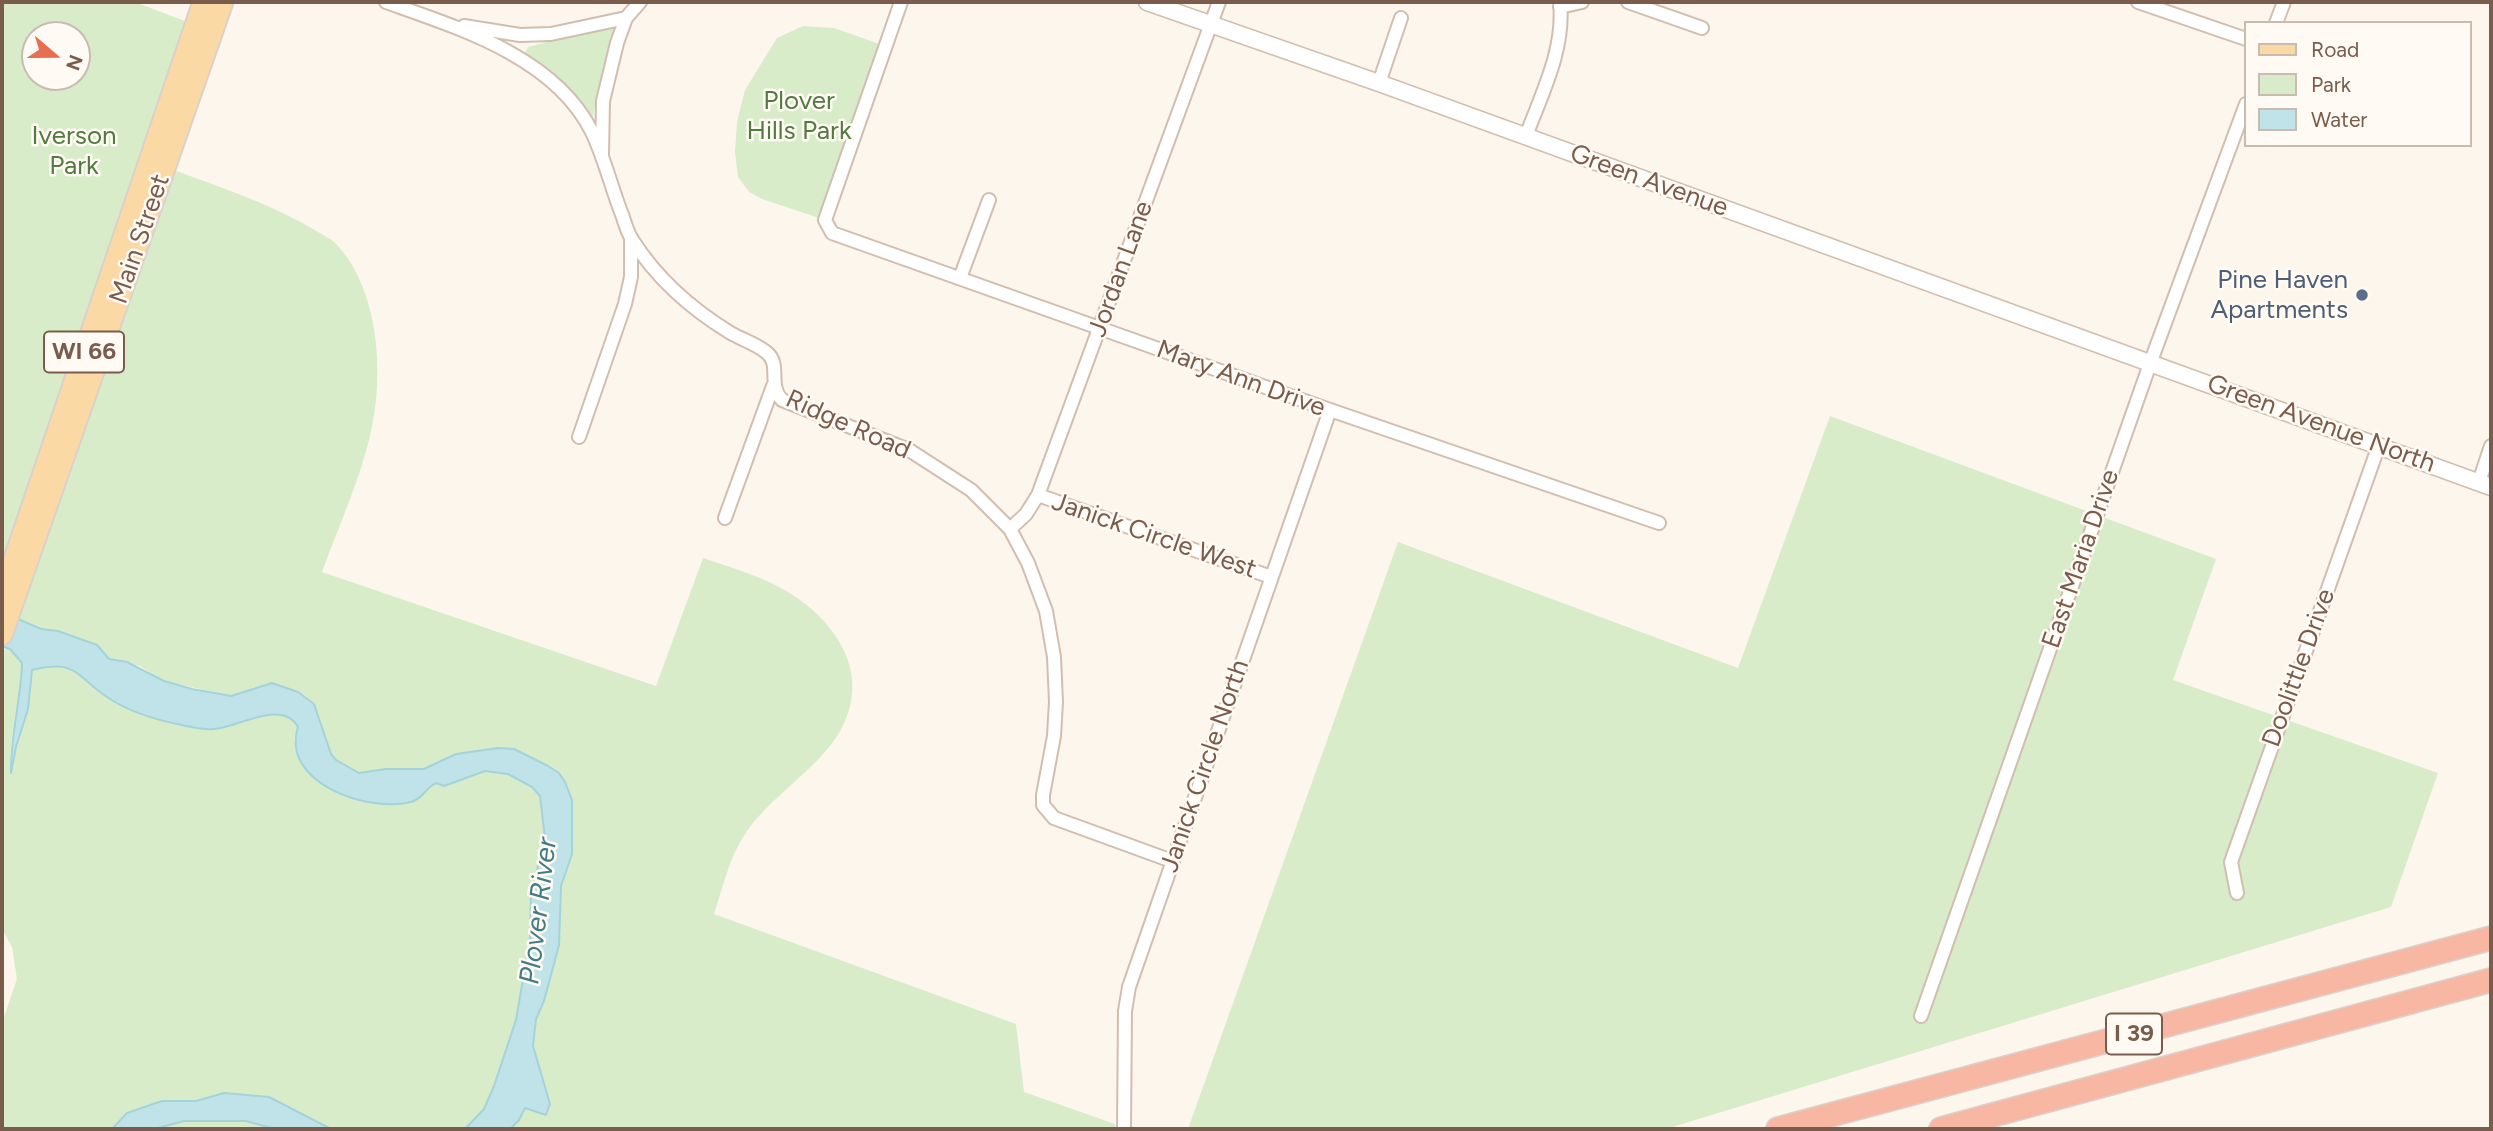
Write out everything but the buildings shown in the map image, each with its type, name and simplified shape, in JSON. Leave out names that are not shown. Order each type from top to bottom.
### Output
[{"type":"highway","name":"I 39","points":[[1778,1129],[2491,938]]},
{"type":"highway","name":"I 39","points":[[1941,1129],[2491,980]]},
{"type":"main road","name":"Main Street","points":[[2,594],[203,2]]},
{"type":"main road","name":"Main Street","points":[[2,635],[223,2]]},
{"type":"street","name":"Ridge Road","points":[[386,2],[504,49],[535,69],[570,100],[592,132],[631,239],[667,286],[699,313],[767,352],[774,366],[773,386],[776,394],[789,403],[909,450],[971,490],[1010,529],[1028,563],[1046,611],[1054,657],[1054,736],[1042,794],[1043,806],[1054,818],[1172,862]]},
{"type":"street","points":[[602,162],[603,101],[626,18],[640,2]]},
{"type":"street","name":"Mary Ann Drive","points":[[901,2],[825,220],[827,228],[842,238],[1659,523]]},
{"type":"street","name":"Green Avenue","points":[[1147,2],[1380,83],[2151,362]]},
{"type":"street","name":"Jordan Lane","points":[[1010,529],[1026,514],[1038,495],[1209,23],[1219,2]]},
{"type":"street","points":[[1526,136],[1552,67],[1560,30],[1560,4],[1582,2]]},
{"type":"street","points":[[1628,2],[1702,29]]},
{"type":"street","points":[[2138,2],[2244,38]]},
{"type":"street","points":[[2277,21],[2284,2]]},
{"type":"street","points":[[446,24],[520,35],[551,34],[626,18]]},
{"type":"street","points":[[1380,83],[1401,18]]},
{"type":"street","name":"East Maria Drive","points":[[1921,1016],[2151,362],[2244,109]]},
{"type":"street","points":[[960,278],[989,200]]},
{"type":"street","points":[[579,436],[625,304],[631,277],[631,239]]},
{"type":"street","name":"Green Avenue North","points":[[2151,362],[2485,485]]},
{"type":"street","points":[[725,517],[773,386]]},
{"type":"street","name":"Janick Circle North","points":[[1124,1129],[1125,1011],[1136,963],[1330,410]]},
{"type":"street","name":"Doolittle Drive","points":[[2237,893],[2231,862],[2379,444]]},
{"type":"street","points":[[2485,485],[2491,446]]},
{"type":"street","name":"Janick Circle West","points":[[1038,495],[1271,577]]},
{"type":"green space","name":"Iverson Park","points":[[2,2],[135,2],[195,25],[2,594]]},
{"type":"green space","name":"Plover Hills Park","points":[[803,26],[834,28],[885,46],[825,220],[749,192],[738,177],[735,152],[737,122],[745,90],[777,38]]},
{"type":"green space","points":[[613,27],[614,33],[592,121],[561,83],[525,53],[528,47]]},
{"type":"green space","points":[[174,170],[264,204],[327,237],[351,263],[361,284],[374,331],[377,356],[376,405],[362,464],[322,572],[656,686],[703,558],[759,578],[791,594],[824,621],[846,654],[852,692],[848,713],[829,747],[755,820],[739,843],[714,914],[1016,1024],[1024,1092],[1115,1124],[1115,1129],[510,1129],[525,1108],[537,1113],[550,1109],[533,1046],[536,1019],[544,1001],[559,945],[561,886],[572,854],[572,800],[559,773],[514,749],[498,748],[456,754],[424,769],[386,769],[359,773],[330,754],[315,706],[255,687],[231,696],[164,681],[140,666],[109,659],[96,645],[58,631],[41,629],[17,618]]},
{"type":"green space","points":[[1830,416],[2216,559],[2173,680],[2438,773],[2391,907],[1666,1129],[1188,1129],[1398,542],[1738,668]]},
{"type":"green space","points":[[5,647],[22,663],[11,743],[11,769],[28,709],[32,670],[52,665],[75,670],[107,697],[242,723],[272,715],[287,717],[298,727],[294,739],[299,758],[314,777],[330,789],[427,787],[436,783],[445,786],[485,770],[508,774],[532,787],[540,796],[545,838],[531,894],[530,938],[516,1020],[484,1109],[465,1129],[331,1129],[269,1097],[224,1093],[196,1101],[162,1101],[127,1113],[112,1129],[2,1129],[2,1023],[17,979],[12,947],[2,929],[2,658]]},
{"type":"green space","points":[[184,1121],[246,1121],[274,1129],[154,1129]]},
{"type":"water","name":"Plover River","points":[[2,612],[41,629],[58,631],[97,645],[109,659],[127,662],[164,681],[192,689],[231,696],[272,683],[298,692],[314,704],[331,754],[336,760],[359,773],[386,769],[424,769],[456,754],[498,748],[514,749],[559,773],[572,800],[572,854],[561,886],[559,945],[544,1001],[536,1019],[533,1046],[550,1104],[546,1115],[525,1108],[510,1129],[465,1129],[484,1109],[516,1020],[530,938],[531,894],[545,838],[540,796],[532,787],[508,774],[485,771],[444,786],[436,783],[411,802],[373,803],[352,798],[332,790],[302,764],[296,747],[298,727],[291,719],[270,715],[210,729],[172,723],[124,707],[74,671],[58,666],[32,670],[28,709],[11,773],[22,663],[10,649],[2,646]]},
{"type":"water","points":[[224,1093],[269,1097],[331,1129],[275,1129],[246,1121],[184,1121],[154,1129],[112,1129],[127,1113],[162,1101],[196,1101]]},
{"type":"place","name":"Pine Haven Apartments","points":[[2362,295]]}]
